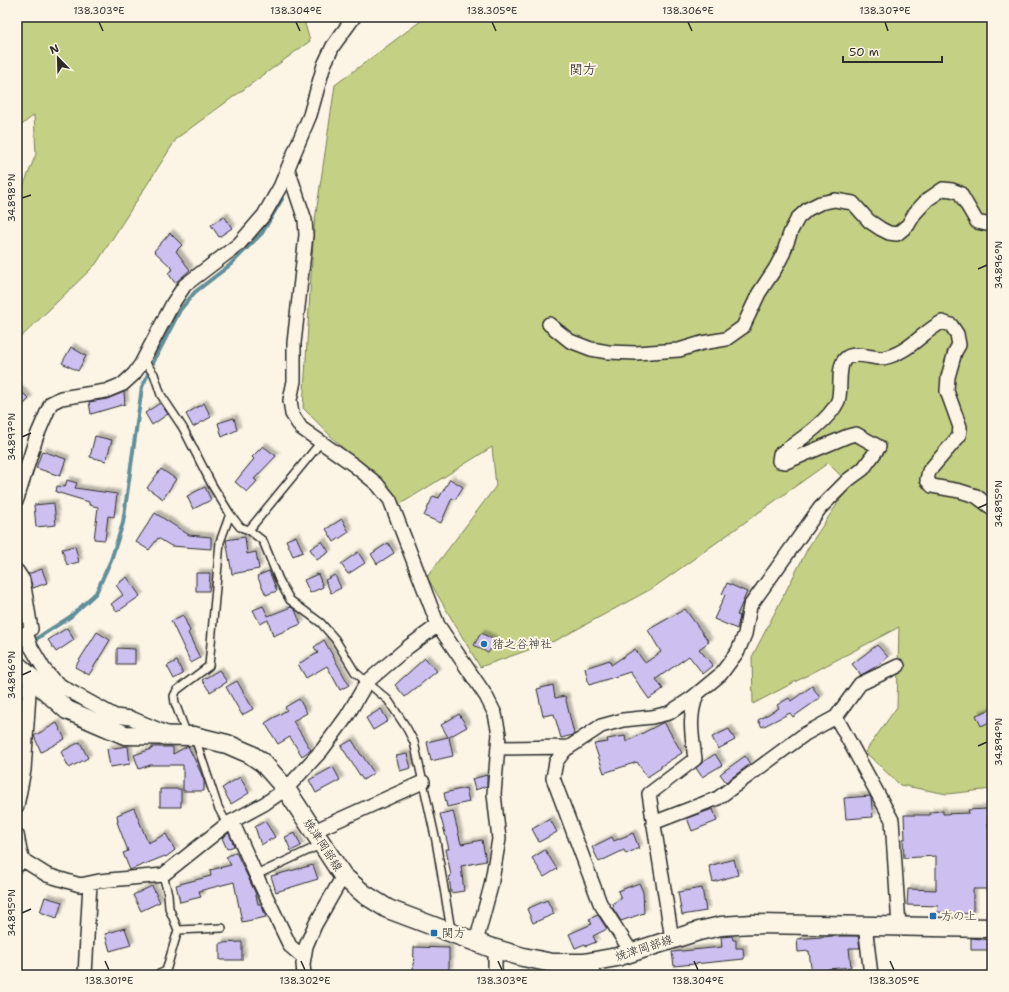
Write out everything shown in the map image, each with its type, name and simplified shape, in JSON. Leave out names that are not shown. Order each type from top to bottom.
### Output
[{"type":"main road","name":"焼津岡部線","points":[[17,665],[67,710],[125,735],[185,736],[226,744],[250,754],[263,764],[286,789],[343,876],[364,894],[388,909],[495,949],[523,957],[589,969],[599,961],[632,953],[672,939],[721,926],[752,924],[992,928]]},
{"type":"street","points":[[17,500],[36,438],[51,403],[61,398],[106,391],[122,384],[134,374],[173,303],[185,285],[239,244],[264,215],[280,187],[310,115],[324,65],[333,46],[354,17]]},
{"type":"street","points":[[288,169],[305,220],[306,235],[294,343],[294,381],[290,400],[292,414],[300,428],[355,466],[377,484],[390,500],[438,625],[486,696],[495,714],[499,734],[494,794],[498,840],[491,886],[476,942]]},
{"type":"street","points":[[549,324],[570,341],[591,349],[608,352],[636,353],[679,350],[702,343],[726,339],[743,327],[759,293],[783,254],[791,231],[798,218],[808,209],[820,203],[835,200],[853,204],[869,221],[889,233],[897,234],[908,224],[915,213],[927,200],[943,189],[952,190],[960,193],[977,222],[986,224],[992,223]]},
{"type":"street","points":[[632,953],[600,903],[553,778],[556,762],[565,750],[601,726],[623,720],[652,717],[669,713],[697,694],[721,674],[738,651],[744,634],[750,606],[820,508],[848,480],[863,469],[879,447],[856,434],[786,462],[779,461],[780,454],[808,434],[826,417],[838,401],[844,359],[850,356],[882,358],[902,352],[932,327],[942,322],[951,325],[957,334],[959,345],[955,352],[948,377],[947,391],[960,427],[959,436],[930,471],[927,480],[932,486],[960,491],[976,496],[992,508]]},
{"type":"street","points":[[17,571],[23,580],[31,629],[21,638],[31,647],[44,669],[53,680],[66,689],[115,716],[131,718],[185,736]]},
{"type":"street","points":[[17,835],[20,851],[20,863],[48,875],[80,885],[163,875],[229,822],[264,804],[286,789],[322,750],[347,716],[367,682],[408,647],[438,625]]},
{"type":"street","points":[[653,823],[718,798],[805,734],[836,717],[860,684],[898,666]]},
{"type":"street","points":[[17,806],[24,770],[30,678]]},
{"type":"street","points":[[672,939],[649,794],[695,759],[691,726],[692,708],[697,694]]},
{"type":"street","points":[[836,717],[892,820],[898,926]]},
{"type":"street","points":[[498,748],[570,747]]},
{"type":"street","points":[[318,838],[424,782]]},
{"type":"street","points":[[229,822],[290,946],[304,958]]},
{"type":"street","points":[[304,975],[306,946],[315,925],[343,876]]},
{"type":"street","points":[[85,975],[90,883]]},
{"type":"street","points":[[865,925],[871,975]]},
{"type":"street","points":[[495,949],[495,975]]},
{"type":"lane","points":[[143,360],[154,374],[161,395],[183,428],[212,485],[230,514],[240,526],[249,530],[263,541],[279,580],[290,600],[321,623],[335,639],[355,672],[388,700],[406,727],[414,742],[424,782],[436,841],[451,932]]},
{"type":"lane","points":[[249,530],[321,442]]},
{"type":"lane","points":[[229,822],[218,807],[185,736],[174,696],[177,690],[209,666],[220,542],[230,514]]},
{"type":"lane","points":[[256,875],[318,838]]},
{"type":"lane","points":[[157,975],[166,971],[178,930],[169,908],[168,894],[163,875]]},
{"type":"lane","points":[[178,930],[222,928]]},
{"type":"green space","points":[[17,17],[303,17],[310,41],[177,138],[96,264],[17,341],[17,202],[36,154],[34,115],[17,129]]},
{"type":"green space","points":[[426,17],[992,17],[992,789],[947,794],[900,785],[865,752],[897,707],[899,627],[753,704],[752,657],[809,546],[850,485],[828,463],[653,588],[557,640],[480,667],[427,577],[496,486],[492,447],[399,505],[303,408],[314,227],[335,85]]},
{"type":"building","points":[[224,216],[232,228],[219,237],[211,225]]},
{"type":"building","points":[[170,233],[182,245],[176,251],[190,270],[175,283],[168,273],[173,269],[154,251]]},
{"type":"building","points":[[71,347],[86,356],[78,371],[62,363]]},
{"type":"building","points":[[17,387],[29,399],[17,411]]},
{"type":"building","points":[[124,392],[125,404],[91,414],[89,402],[107,399]]},
{"type":"building","points":[[160,403],[168,414],[152,425],[145,413]]},
{"type":"building","points":[[204,403],[211,417],[193,427],[186,414]]},
{"type":"building","points":[[234,418],[237,430],[222,437],[218,423]]},
{"type":"building","points":[[95,436],[112,440],[106,461],[90,457]]},
{"type":"building","points":[[263,446],[276,456],[254,479],[257,481],[247,492],[235,482],[254,459],[252,457]]},
{"type":"building","points":[[42,451],[66,459],[60,476],[36,468]]},
{"type":"building","points":[[161,469],[176,479],[163,499],[147,488]]},
{"type":"building","points":[[450,479],[463,487],[455,500],[452,498],[441,523],[424,516],[433,496],[439,498]]},
{"type":"building","points":[[67,480],[77,483],[75,488],[117,494],[114,517],[108,516],[105,540],[94,539],[98,507],[89,505],[89,502],[56,492],[57,486],[65,487]]},
{"type":"building","points":[[205,487],[211,500],[193,509],[187,496]]},
{"type":"building","points":[[54,503],[56,525],[36,527],[34,505]]},
{"type":"building","points":[[155,513],[189,535],[211,537],[211,549],[171,546],[158,538],[149,550],[136,542]]},
{"type":"building","points":[[342,519],[349,532],[334,542],[326,529]]},
{"type":"building","points":[[296,536],[303,552],[293,556],[286,540]]},
{"type":"building","points":[[245,537],[247,554],[256,552],[259,569],[232,574],[226,540]]},
{"type":"building","points":[[322,541],[329,552],[317,560],[310,549]]},
{"type":"building","points":[[388,543],[394,553],[377,564],[371,554]]},
{"type":"building","points":[[75,546],[79,562],[67,565],[62,549]]},
{"type":"building","points":[[358,552],[365,563],[348,574],[341,564]]},
{"type":"building","points":[[42,569],[47,583],[33,588],[28,574]]},
{"type":"building","points":[[269,571],[277,591],[266,595],[257,576]]},
{"type":"building","points":[[196,573],[210,573],[209,591],[196,591]]},
{"type":"building","points":[[318,574],[323,587],[310,593],[304,580]]},
{"type":"building","points":[[335,575],[341,588],[331,593],[325,580]]},
{"type":"building","points":[[127,577],[140,596],[117,612],[111,604],[123,595],[116,585]]},
{"type":"building","points":[[727,583],[747,592],[737,615],[740,616],[737,629],[714,619],[725,595],[722,594]]},
{"type":"building","points":[[263,606],[268,616],[291,607],[295,610],[301,624],[273,636],[268,620],[260,624],[253,610]]},
{"type":"building","points":[[685,609],[709,642],[699,649],[713,666],[703,674],[689,656],[656,679],[663,689],[649,699],[630,672],[589,685],[585,668],[610,660],[611,665],[635,649],[645,663],[661,652],[648,630]]},
{"type":"building","points":[[183,615],[190,631],[188,633],[200,658],[191,663],[171,621]]},
{"type":"building","points":[[67,628],[74,640],[56,652],[48,640]]},
{"type":"building","points":[[97,632],[110,640],[89,675],[75,667]]},
{"type":"building","points":[[481,633],[496,641],[488,653],[474,645]]},
{"type":"building","points":[[324,640],[349,685],[340,690],[327,666],[306,678],[298,664],[318,653],[314,647]]},
{"type":"building","points":[[877,645],[888,657],[877,666],[861,675],[852,664]]},
{"type":"building","points":[[117,648],[135,649],[135,664],[117,664]]},
{"type":"building","points":[[425,658],[437,671],[405,697],[395,685]]},
{"type":"building","points":[[177,661],[183,674],[174,679],[167,666]]},
{"type":"building","points":[[219,670],[227,682],[210,692],[202,680]]},
{"type":"building","points":[[237,681],[253,709],[242,715],[226,687]]},
{"type":"building","points":[[553,685],[555,698],[565,696],[573,735],[561,738],[554,714],[543,716],[537,689]]},
{"type":"building","points":[[812,686],[820,698],[793,717],[790,713],[762,727],[758,720],[779,708],[777,705],[789,698],[791,701]]},
{"type":"building","points":[[299,699],[307,713],[293,721],[311,750],[302,756],[290,737],[278,744],[265,723],[287,710],[285,707]]},
{"type":"building","points":[[381,709],[388,721],[373,730],[366,718]]},
{"type":"building","points":[[992,709],[992,721],[981,726],[976,715]]},
{"type":"building","points":[[459,714],[467,727],[449,737],[453,756],[431,761],[427,742],[448,737],[441,725]]},
{"type":"building","points":[[664,722],[682,753],[647,777],[637,762],[604,773],[594,744],[608,742],[607,739],[625,736],[626,742]]},
{"type":"building","points":[[57,723],[65,739],[41,752],[34,736]]},
{"type":"building","points":[[729,729],[735,740],[718,749],[712,737]]},
{"type":"building","points":[[352,740],[374,773],[363,780],[341,746]]},
{"type":"building","points":[[80,742],[88,758],[69,768],[61,752]]},
{"type":"building","points":[[128,746],[130,764],[110,767],[107,749]]},
{"type":"building","points":[[188,746],[204,781],[204,791],[183,791],[183,765],[150,765],[139,769],[134,755],[152,749],[152,747],[173,747],[173,754]]},
{"type":"building","points":[[407,754],[411,768],[400,771],[396,756]]},
{"type":"building","points":[[715,754],[722,765],[702,777],[696,768]]},
{"type":"building","points":[[745,756],[750,764],[726,782],[720,774]]},
{"type":"building","points":[[333,767],[340,780],[316,793],[309,780]]},
{"type":"building","points":[[487,775],[487,786],[475,790],[472,779]]},
{"type":"building","points":[[240,777],[249,793],[231,804],[222,788]]},
{"type":"building","points":[[466,788],[469,802],[447,807],[444,793]]},
{"type":"building","points":[[160,789],[181,789],[181,807],[160,807]]},
{"type":"building","points":[[870,796],[873,817],[846,819],[844,798]]},
{"type":"building","points":[[134,808],[148,843],[166,834],[175,850],[166,857],[165,856],[130,870],[123,853],[128,851],[117,822],[117,815]]},
{"type":"building","points":[[713,809],[717,821],[692,831],[687,818]]},
{"type":"building","points":[[987,809],[989,842],[991,842],[991,889],[973,889],[973,914],[937,912],[938,906],[907,905],[908,889],[936,890],[936,856],[904,858],[904,815],[930,815],[930,812],[943,811],[943,814],[969,813],[968,810]]},
{"type":"building","points":[[453,811],[461,844],[482,840],[486,861],[461,866],[464,891],[451,893],[449,876],[451,876],[446,849],[449,849],[440,814]]},
{"type":"building","points":[[550,819],[557,832],[539,842],[532,829]]},
{"type":"building","points":[[265,821],[275,837],[261,845],[255,827]]},
{"type":"building","points":[[229,833],[234,846],[227,849],[222,838]]},
{"type":"building","points":[[295,833],[301,846],[291,851],[285,837]]},
{"type":"building","points":[[633,833],[639,848],[626,854],[624,850],[599,862],[592,847],[612,837],[614,841]]},
{"type":"building","points":[[545,850],[557,869],[544,877],[532,858]]},
{"type":"building","points":[[236,852],[255,892],[258,904],[261,904],[266,917],[242,922],[234,882],[199,891],[201,897],[180,902],[176,885],[211,876],[210,870],[231,865],[226,857]]},
{"type":"building","points":[[734,859],[738,875],[713,882],[709,866]]},
{"type":"building","points":[[313,865],[318,879],[276,892],[271,876]]},
{"type":"building","points":[[639,883],[643,892],[644,913],[621,921],[612,907],[614,906],[613,903],[621,899],[618,891]]},
{"type":"building","points":[[152,886],[160,902],[141,911],[133,895]]},
{"type":"building","points":[[702,888],[706,911],[682,915],[678,892]]},
{"type":"building","points":[[45,897],[62,902],[57,918],[40,912]]},
{"type":"building","points":[[547,900],[554,914],[533,923],[527,909]]},
{"type":"building","points":[[598,915],[607,929],[593,936],[596,942],[575,948],[569,934],[592,924],[589,919]]},
{"type":"building","points":[[125,928],[131,945],[110,951],[105,934]]},
{"type":"building","points":[[732,936],[733,940],[736,940],[736,948],[743,948],[744,959],[674,966],[672,952],[722,947],[721,937]]},
{"type":"building","points":[[833,936],[858,936],[860,948],[849,948],[851,967],[828,969],[829,975],[812,975],[809,951],[798,952],[797,939]]},
{"type":"building","points":[[971,938],[992,940],[992,950],[971,950]]},
{"type":"building","points":[[242,942],[242,960],[220,960],[220,943]]},
{"type":"building","points":[[414,947],[449,948],[449,971],[413,971]]},
{"type":"waterway","points":[[17,652],[70,617],[96,593],[111,560],[123,523],[142,387],[156,357],[180,310],[195,292],[230,265],[262,233],[282,199]]},
{"type":"place","name":"猪之谷神社","points":[[484,644]]},
{"type":"place","name":"方の上","points":[[933,916]]},
{"type":"place","name":"関方","points":[[434,933]]},
{"type":"district","name":"関方","points":[[583,69]]}]
